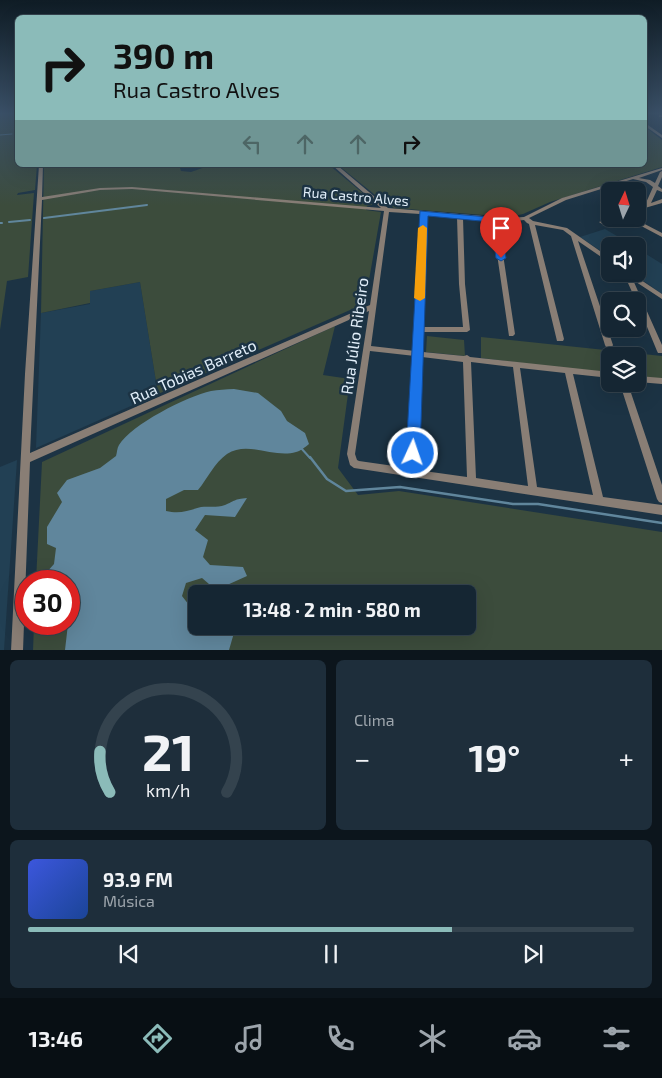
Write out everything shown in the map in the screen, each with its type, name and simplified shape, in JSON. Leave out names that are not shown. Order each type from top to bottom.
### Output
[{"type":"street","points":[[17,650],[41,167]]},
{"type":"street","points":[[336,167],[387,210]]},
{"type":"street","points":[[647,206],[659,189],[662,171]]},
{"type":"street","name":"Rua Castro Alves","points":[[40,199],[100,189],[132,188],[507,220],[525,218],[554,203],[631,178],[662,171]]},
{"type":"street","points":[[631,178],[648,181],[659,189]]},
{"type":"street","points":[[647,206],[662,201]]},
{"type":"street","name":"Rua Júlio Ribeiro","points":[[387,210],[351,454],[353,462],[357,465],[412,473]]},
{"type":"street","points":[[423,213],[419,354],[412,473],[662,510]]},
{"type":"street","points":[[419,329],[467,330],[462,284],[460,216]]},
{"type":"street","points":[[525,218],[532,223],[560,339]]},
{"type":"street","points":[[495,220],[511,334]]},
{"type":"street","points":[[507,220],[560,228],[573,234],[601,254]]},
{"type":"street","points":[[646,227],[662,235]]},
{"type":"street","points":[[573,234],[609,345]]},
{"type":"street","points":[[631,282],[660,351]]},
{"type":"street","points":[[640,282],[662,297]]},
{"type":"street","name":"Rua Tobias Barreto","points":[[26,459],[372,307]]},
{"type":"street","points":[[366,348],[601,375]]},
{"type":"street","points":[[466,358],[472,482]]},
{"type":"street","points":[[516,364],[534,490]]},
{"type":"street","points":[[568,370],[599,501]]},
{"type":"street","points":[[646,380],[662,381]]},
{"type":"street","points":[[627,392],[662,498]]},
{"type":"shaded area","points":[[605,229],[619,237],[601,237],[601,251],[580,237]]},
{"type":"shaded area","points":[[646,254],[662,264],[662,294],[645,282]]},
{"type":"shaded area","points":[[140,282],[158,394],[36,448],[41,313],[90,304],[90,291]]},
{"type":"shaded area","points":[[225,389],[258,393],[281,411],[287,421],[305,433],[309,444],[300,451],[288,454],[252,449],[235,450],[218,462],[198,490],[184,490],[166,499],[166,511],[183,512],[201,507],[222,506],[247,498],[235,517],[205,515],[195,530],[208,540],[203,557],[210,565],[243,567],[247,576],[227,585],[210,585],[202,578],[186,583],[182,596],[188,604],[188,635],[233,635],[229,650],[65,650],[67,635],[80,635],[80,570],[49,570],[54,564],[56,548],[47,544],[47,527],[62,502],[57,493],[67,480],[100,468],[116,456],[118,446],[125,437],[147,420],[188,399],[211,391]]},
{"type":"shaded area","points":[[17,460],[4,650],[0,650],[0,467]]},
{"type":"green space","points":[[0,144],[15,144],[15,167],[37,167],[35,190],[18,193],[17,195],[34,193],[28,277],[7,281],[0,330]]},
{"type":"green space","points":[[647,144],[662,144],[662,167],[614,182],[601,182],[601,186],[550,202],[523,214],[510,217],[394,208],[385,203],[340,167],[647,167]]},
{"type":"green space","points":[[44,167],[180,167],[181,171],[191,172],[205,167],[331,167],[376,204],[367,206],[366,210],[381,212],[366,297],[357,307],[158,394],[140,282],[90,291],[90,303],[41,313]]},
{"type":"green space","points":[[335,326],[323,375],[350,379],[338,468],[358,495],[399,491],[662,532],[662,650],[33,650],[34,635],[80,635],[80,570],[37,570],[42,462]]},
{"type":"green space","points":[[427,336],[464,340],[465,356],[426,352]]},
{"type":"green space","points":[[481,337],[601,350],[601,373],[481,358]]},
{"type":"green space","points":[[646,354],[662,356],[662,380],[646,378]]},
{"type":"waterway","points":[[44,218],[147,205]]},
{"type":"waterway","points":[[9,222],[30,220]]},
{"type":"waterway","points":[[301,448],[310,458]]},
{"type":"waterway","points":[[310,457],[327,479],[346,491],[400,487],[513,504],[538,504],[662,523]]},
{"type":"slow traffic","points":[[420,298],[423,228]]},
{"type":"route","points":[[413,453],[419,354],[423,213],[495,220],[501,258]]}]
